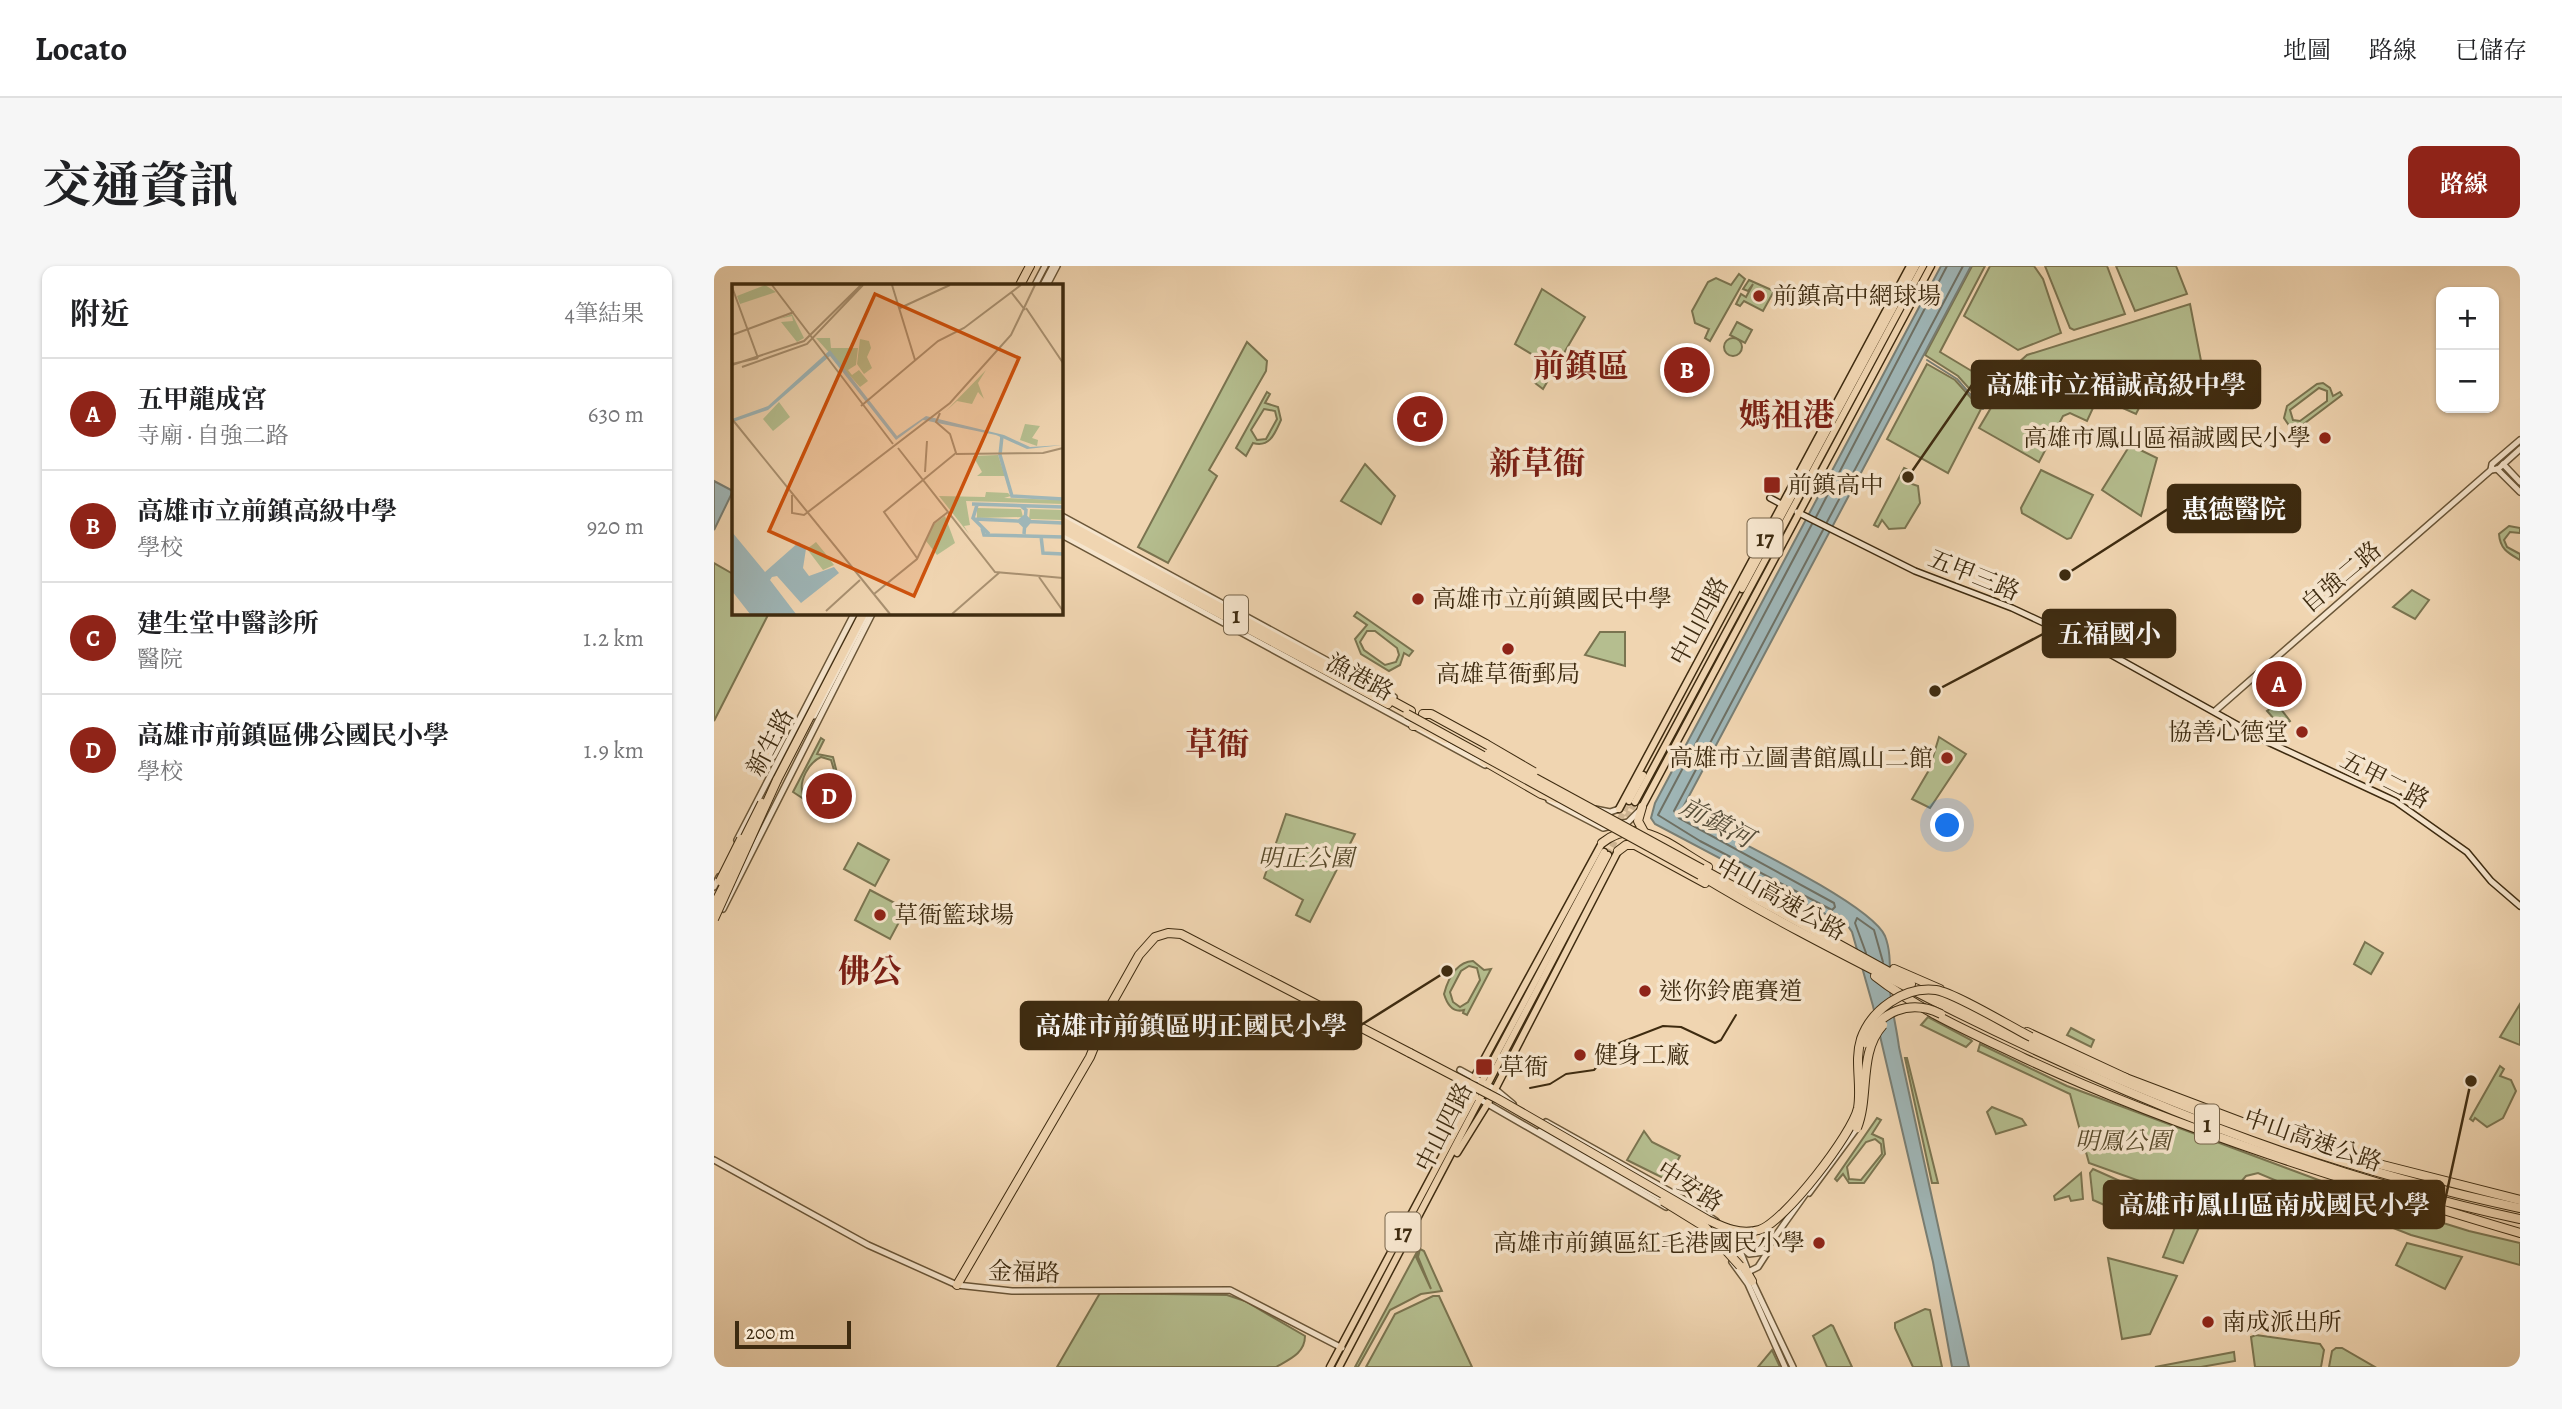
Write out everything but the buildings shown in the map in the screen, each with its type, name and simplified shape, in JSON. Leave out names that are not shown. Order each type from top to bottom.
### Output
[{"type":"highway","points":[[1021,284],[1030,266]]},
{"type":"highway","points":[[1027,284],[1036,266]]},
{"type":"highway","name":"中山高速公路","points":[[1062,518],[1567,799]]},
{"type":"highway","name":"中山高速公路","points":[[1062,529],[1701,872],[1769,905],[1841,950]]},
{"type":"highway","points":[[714,899],[865,614]]},
{"type":"highway","points":[[1423,713],[1432,714],[1544,778],[1567,799]]},
{"type":"highway","points":[[1413,726],[1421,726],[1541,794],[1567,799]]},
{"type":"highway","points":[[714,890],[776,780]]},
{"type":"highway","points":[[714,905],[776,780]]},
{"type":"highway","points":[[714,919],[776,780]]},
{"type":"highway","points":[[1635,804],[1637,821],[1644,832]]},
{"type":"highway","points":[[1605,850],[1622,831],[1644,832],[1728,878],[1769,905]]},
{"type":"highway","points":[[1618,851],[1626,845],[1635,845],[1769,916]]},
{"type":"highway","name":"中山高速公路","points":[[1701,872],[1769,916],[1841,950],[2036,1052],[2154,1104],[2272,1148],[2411,1193],[2520,1219]]},
{"type":"highway","points":[[959,1286],[1090,1057],[1124,980],[1152,939],[1168,933],[1181,934],[1518,1114],[1708,1220],[1735,1231],[1761,1229],[1784,1213],[1851,1125],[1858,1104],[1860,1043],[1875,1015],[1902,996],[1938,990]]},
{"type":"highway","points":[[1864,962],[1892,968],[2129,1079]]},
{"type":"highway","points":[[1864,962],[1894,989],[2018,1055],[2166,1116],[2271,1155],[2520,1233]]},
{"type":"highway","name":"中山高速公路","points":[[1864,962],[2048,1050],[2157,1097],[2272,1141],[2423,1186],[2520,1208]]},
{"type":"highway","points":[[1850,1118],[1854,1095],[1853,1054],[1866,1021],[1877,1007],[1897,994],[1915,989],[1938,990],[2113,1074],[2423,1186]]},
{"type":"highway","points":[[1518,1114],[1719,1229],[1737,1235],[1758,1234],[1774,1227],[1787,1215],[1856,1123],[1863,1096],[1864,1047],[1875,1026],[1901,1009],[1918,1006],[1936,1011],[2082,1080],[2166,1116]]},
{"type":"highway","points":[[1857,1128],[1866,1097],[1869,1048],[1879,1029],[1903,1012],[1936,1011]]},
{"type":"highway","points":[[1518,1114],[1694,1220],[1717,1239],[1741,1265],[1750,1283]]},
{"type":"highway","points":[[2271,1133],[2448,1184],[2520,1200]]},
{"type":"highway","points":[[2271,1155],[2411,1193]]},
{"type":"main road","name":"中山四路","points":[[1794,510],[1910,266]]},
{"type":"main road","name":"中山四路","points":[[1619,809],[1794,510],[1916,266]]},
{"type":"main road","name":"中山四路","points":[[1635,804],[1923,266]]},
{"type":"main road","name":"中山四路","points":[[1635,804],[1794,510],[1931,266]]},
{"type":"main road","name":"中山四路","points":[[1444,1154],[1474,1078],[1605,850]]},
{"type":"main road","name":"中山四路","points":[[1432,1193],[1484,1084],[1605,850]]},
{"type":"main road","name":"中山四路","points":[[1330,1367],[1344,1349],[1432,1193],[1488,1103],[1618,851]]},
{"type":"main road","name":"中山四路","points":[[1339,1367],[1344,1349],[1444,1154],[1477,1098]]},
{"type":"street","points":[[1042,284],[1051,266]]},
{"type":"street","points":[[2494,468],[2498,459],[2520,440]]},
{"type":"street","points":[[2494,468],[2520,449]]},
{"type":"street","points":[[2498,459],[2520,482]]},
{"type":"street","points":[[2494,468],[2520,492]]},
{"type":"street","name":"自強二路","points":[[2215,711],[2494,468]]},
{"type":"street","name":"五甲三路","points":[[1770,498],[1914,571],[2012,608],[2108,653],[2215,711]]},
{"type":"street","name":"漁港路","points":[[1062,518],[1236,608],[1595,809],[1610,812],[1619,809]]},
{"type":"street","name":"漁港路","points":[[1062,535],[1596,826],[1610,827],[1628,822],[1635,804]]},
{"type":"street","name":"新生路","points":[[714,926],[865,614]]},
{"type":"street","name":"新生路","points":[[714,912],[865,614]]},
{"type":"street","name":"新生路","points":[[714,890],[865,614]]},
{"type":"street","name":"五甲二路","points":[[2215,711],[2273,744],[2407,808],[2467,852],[2491,881],[2520,906]]},
{"type":"street","name":"新生路","points":[[714,890],[729,881]]},
{"type":"street","points":[[1467,1092],[1460,1070],[1474,1078]]},
{"type":"street","name":"中安路","points":[[1474,1078],[1660,1195],[1550,1134],[1531,1128]]},
{"type":"street","name":"中安路","points":[[1467,1092],[1698,1227],[1746,1274]]},
{"type":"street","name":"中安路","points":[[1537,1118],[1711,1216],[1732,1239],[1746,1274]]},
{"type":"street","points":[[1732,1239],[1749,1254],[1764,1252],[1829,1159],[1850,1118]]},
{"type":"street","points":[[1746,1274],[1758,1267],[1857,1128]]},
{"type":"street","name":"金福路","points":[[714,1160],[868,1245],[959,1286],[1012,1291],[1230,1290],[1344,1349]]},
{"type":"street","points":[[1750,1283],[1786,1367]]},
{"type":"street","points":[[1750,1283],[1793,1367]]},
{"type":"green space","points":[[1972,266],[1985,266],[1940,352],[1995,385],[1984,405],[1958,376],[1925,355]]},
{"type":"green space","points":[[1990,266],[2034,266],[2043,279],[2061,333],[2018,350],[1964,316]]},
{"type":"green space","points":[[2045,266],[2107,266],[2125,314],[2074,330],[2070,328]]},
{"type":"green space","points":[[2116,266],[2176,266],[2187,294],[2135,311]]},
{"type":"green space","points":[[1739,274],[1745,279],[1710,341],[1705,338],[1709,329],[1695,323],[1692,311],[1708,282],[1716,278],[1731,285]]},
{"type":"green space","name":"前鎮高中網球場","points":[[1749,280],[1774,291],[1763,311],[1744,301],[1740,306],[1736,304],[1741,294],[1746,297],[1753,284],[1748,291],[1743,289]]},
{"type":"green space","points":[[1542,289],[1585,317],[1543,389],[1535,383],[1546,363],[1515,344]]},
{"type":"green space","points":[[2190,304],[2202,366],[2175,370],[2164,401],[2152,395],[2144,398],[2136,414],[2098,397],[2087,421],[2070,413],[2063,416],[2039,462],[1979,428],[2017,364],[2027,355]]},
{"type":"green space","points":[[1737,322],[1752,330],[1745,343],[1730,335]]},
{"type":"green space","points":[[1733,338],[1741,343],[1742,347],[1737,355],[1733,356],[1725,351],[1724,347],[1729,339]]},
{"type":"green space","points":[[1247,342],[1267,361],[1266,371],[1209,470],[1217,476],[1168,563],[1138,547]]},
{"type":"green space","points":[[1927,364],[1955,380],[1981,409],[1948,473],[1887,439]]},
{"type":"green space","points":[[2323,383],[2330,388],[2333,396],[2340,392],[2342,395],[2301,426],[2290,427],[2284,418],[2287,406],[2317,384]],"holes":[[[2319,388],[2327,391],[2327,401],[2300,421],[2293,420],[2290,410]]]},
{"type":"green space","points":[[1267,392],[1270,394],[1265,403],[1278,407],[1281,420],[1274,434],[1264,443],[1253,443],[1246,456],[1236,448]],"holes":[[[1264,409],[1275,411],[1277,419],[1266,439],[1257,440],[1251,430]]]},
{"type":"green space","points":[[2130,445],[2157,458],[2141,516],[2102,490]]},
{"type":"green space","points":[[1365,464],[1395,496],[1381,524],[1341,501]]},
{"type":"green space","points":[[1904,468],[1908,470],[1903,481],[1918,486],[1920,503],[1905,528],[1889,529],[1882,520],[1878,527],[1874,525]]},
{"type":"green space","points":[[2041,470],[2093,495],[2071,538],[2067,539],[2022,513],[2021,508]]},
{"type":"green space","points":[[2509,526],[2520,528],[2520,533],[2510,532],[2504,540],[2507,547],[2520,554],[2520,560],[2508,553],[2501,543],[2499,534]]},
{"type":"green space","points":[[714,563],[732,573],[732,614],[768,614],[714,721]]},
{"type":"green space","points":[[2412,590],[2429,600],[2415,619],[2393,607]]},
{"type":"green space","points":[[1357,612],[1413,651],[1409,656],[1404,653],[1400,665],[1389,671],[1361,654],[1355,639],[1367,625],[1354,616]],"holes":[[[1367,631],[1375,631],[1397,648],[1399,655],[1396,662],[1385,665],[1364,650],[1360,642]]]},
{"type":"green space","points":[[1600,632],[1625,632],[1625,666],[1585,655]]},
{"type":"green space","points":[[2277,704],[2290,721],[2282,728],[2267,711]]},
{"type":"green space","points":[[1939,737],[1966,754],[1930,808],[1912,799],[1929,770]]},
{"type":"green space","points":[[821,738],[824,740],[817,754],[833,757],[837,773],[825,796],[810,803],[793,792]],"holes":[[[821,757],[831,760],[834,770],[821,796],[810,798],[803,794],[803,778],[812,763]]]},
{"type":"green space","name":"明正公園","points":[[1286,814],[1355,834],[1310,922],[1296,915],[1303,900],[1264,878]]},
{"type":"green space","points":[[858,843],[889,860],[875,886],[844,869]]},
{"type":"green space","name":"草衙籃球場","points":[[870,890],[906,909],[890,939],[855,920]]},
{"type":"green space","points":[[2365,942],[2383,953],[2371,974],[2354,964]]},
{"type":"green space","points":[[1473,961],[1484,970],[1491,969],[1467,1015],[1463,1013],[1464,1010],[1451,1007],[1444,994],[1454,972],[1467,962]],"holes":[[[1469,966],[1477,968],[1480,980],[1468,1002],[1460,1007],[1453,1002],[1450,992],[1461,971]]]},
{"type":"green space","points":[[2520,1004],[2520,1045],[2500,1037]]},
{"type":"green space","points":[[1928,1017],[1972,1041],[1966,1047],[1921,1025]]},
{"type":"green space","points":[[2071,1028],[2094,1040],[2091,1047],[2067,1035]]},
{"type":"green space","name":"明鳳公園","points":[[1980,1044],[2067,1086],[2348,1191],[2336,1206],[2258,1173],[2246,1176],[2234,1190],[2215,1196],[2212,1207],[2089,1163],[2070,1094],[1978,1051]]},
{"type":"green space","points":[[1907,1058],[1938,1183],[1932,1183]]},
{"type":"green space","points":[[2500,1066],[2504,1069],[2500,1076],[2511,1080],[2516,1091],[2503,1118],[2487,1127],[2475,1118],[2473,1121],[2470,1119]]},
{"type":"green space","points":[[1992,1107],[2022,1119],[2026,1125],[1996,1134],[1987,1112]]},
{"type":"green space","points":[[1877,1118],[1881,1120],[1872,1134],[1883,1139],[1885,1154],[1864,1183],[1849,1183],[1843,1174],[1837,1181],[1835,1179]],"holes":[[[1875,1139],[1881,1144],[1882,1154],[1861,1180],[1849,1179],[1847,1167],[1866,1142]]]},
{"type":"green space","points":[[1644,1131],[1652,1142],[1680,1156],[1667,1180],[1627,1160]]},
{"type":"green space","points":[[2093,1169],[2129,1185],[2118,1211],[2093,1200],[2090,1173]]},
{"type":"green space","points":[[2081,1173],[2083,1199],[2071,1201],[2069,1196],[2055,1200],[2054,1196]]},
{"type":"green space","points":[[2356,1196],[2469,1231],[2520,1243],[2520,1265],[2411,1235],[2350,1211]]},
{"type":"green space","points":[[2187,1204],[2205,1214],[2183,1263],[2163,1257],[2184,1205]]},
{"type":"green space","points":[[2407,1243],[2462,1257],[2445,1289],[2396,1265]]},
{"type":"green space","points":[[1420,1249],[1424,1251],[1442,1291],[1421,1294],[1390,1310],[1358,1367],[1355,1367],[1418,1250],[1416,1257],[1431,1289],[1418,1257]]},
{"type":"green space","points":[[2108,1258],[2177,1276],[2150,1334],[2122,1339]]},
{"type":"green space","points":[[1100,1293],[1227,1295],[1245,1301],[1305,1336],[1304,1342],[1296,1355],[1276,1367],[1057,1367]]},
{"type":"green space","points":[[1433,1296],[1439,1296],[1472,1367],[1366,1367],[1395,1314]]},
{"type":"green space","points":[[1925,1309],[1930,1310],[1942,1367],[1913,1367],[1895,1328],[1895,1323]]},
{"type":"green space","points":[[1831,1325],[1852,1367],[1827,1367],[1813,1336]]},
{"type":"green space","points":[[2256,1335],[2320,1344],[2324,1350],[2321,1367],[2255,1367],[2251,1337]]},
{"type":"green space","points":[[2342,1348],[2375,1367],[2329,1367],[2332,1351]]},
{"type":"green space","points":[[1772,1350],[1780,1367],[1758,1367]]},
{"type":"green space","points":[[2234,1352],[2235,1361],[2201,1367],[2155,1367]]},
{"type":"water","name":"前鎮河","points":[[1941,266],[1971,266],[1681,811],[1824,887],[1874,922],[1885,936],[1899,1047],[1969,1367],[1952,1367],[1933,1262],[1873,1006],[1852,932],[1848,926],[1655,824],[1651,818],[1655,803]]},
{"type":"water","points":[[714,481],[732,490],[732,493],[714,530]]},
{"type":"waterway","points":[[1927,360],[1957,379],[1983,409]]},
{"type":"tunnel","points":[[1616,827],[1629,801]]},
{"type":"tunnel","points":[[1623,825],[1635,802]]},
{"type":"tunnel","points":[[1608,855],[1618,835]]},
{"type":"tram line","points":[[1530,1088],[1550,1084],[1566,1074],[1594,1070],[1619,1043],[1663,1026],[1681,1027],[1715,1043],[1721,1040],[1736,1015]]},
{"type":"place","name":"前鎮高中網球場","points":[[1759,296]]},
{"type":"place","name":"高雄市立前鎮高級中學","points":[[1687,370]]},
{"type":"place","name":"建生堂中醫診所","points":[[1420,419]]},
{"type":"place","name":"高雄市鳳山區福誠國民小學","points":[[2325,438]]},
{"type":"place","name":"高雄市立福誠高級中學","points":[[1908,477]]},
{"type":"place","name":"前鎮高中","points":[[1772,485]]},
{"type":"place","name":"惠德醫院","points":[[2065,575]]},
{"type":"place","name":"高雄市立前鎮國民中學","points":[[1418,599]]},
{"type":"place","name":"高雄草衙郵局","points":[[1508,649]]},
{"type":"place","name":"五甲龍成宮","points":[[2279,684]]},
{"type":"place","name":"五福國小","points":[[1935,691]]},
{"type":"place","name":"協善心德堂","points":[[2302,732]]},
{"type":"place","name":"高雄市立圖書館鳳山二館","points":[[1947,758]]},
{"type":"place","name":"高雄市前鎮區佛公國民小學","points":[[829,796]]},
{"type":"place","name":"草衙籃球場","points":[[880,915]]},
{"type":"place","name":"高雄市前鎮區明正國民小學","points":[[1447,971]]},
{"type":"place","name":"迷你鈴鹿賽道","points":[[1645,991]]},
{"type":"place","name":"健身工廠","points":[[1580,1055]]},
{"type":"place","name":"草衙","points":[[1484,1067]]},
{"type":"place","name":"高雄市鳳山區南成國民小學","points":[[2471,1081]]},
{"type":"place","name":"高雄市前鎮區紅毛港國民小學","points":[[1819,1243]]},
{"type":"place","name":"南成派出所","points":[[2208,1322]]},
{"type":"district","name":"前鎮區","points":[[1581,366]]},
{"type":"district","name":"媽祖港","points":[[1787,415]]},
{"type":"district","name":"新草衙","points":[[1537,463]]},
{"type":"district","name":"草衙","points":[[1217,744]]},
{"type":"district","name":"佛公","points":[[870,971]]}]
